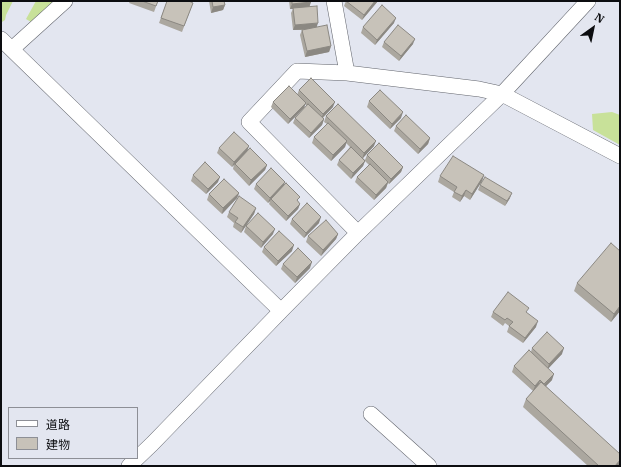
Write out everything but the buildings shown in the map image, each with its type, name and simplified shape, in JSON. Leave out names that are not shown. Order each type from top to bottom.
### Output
[{"type":"street","points":[[66,1],[6,44],[281,311]]},
{"type":"street","points":[[334,1],[347,73]]},
{"type":"street","points":[[138,457],[358,233],[502,94],[588,1]]},
{"type":"street","points":[[358,233],[249,122],[297,71],[347,73],[479,89],[502,94],[620,156]]},
{"type":"street","points":[[371,414],[429,466]]},
{"type":"street","points":[[129,466],[136,459]]},
{"type":"green space","points":[[1,1],[13,1],[5,20],[2,22]]},
{"type":"green space","points":[[36,1],[54,1],[37,22],[31,22],[26,19]]},
{"type":"green space","points":[[612,112],[620,115],[620,145],[593,130],[592,114]]}]
